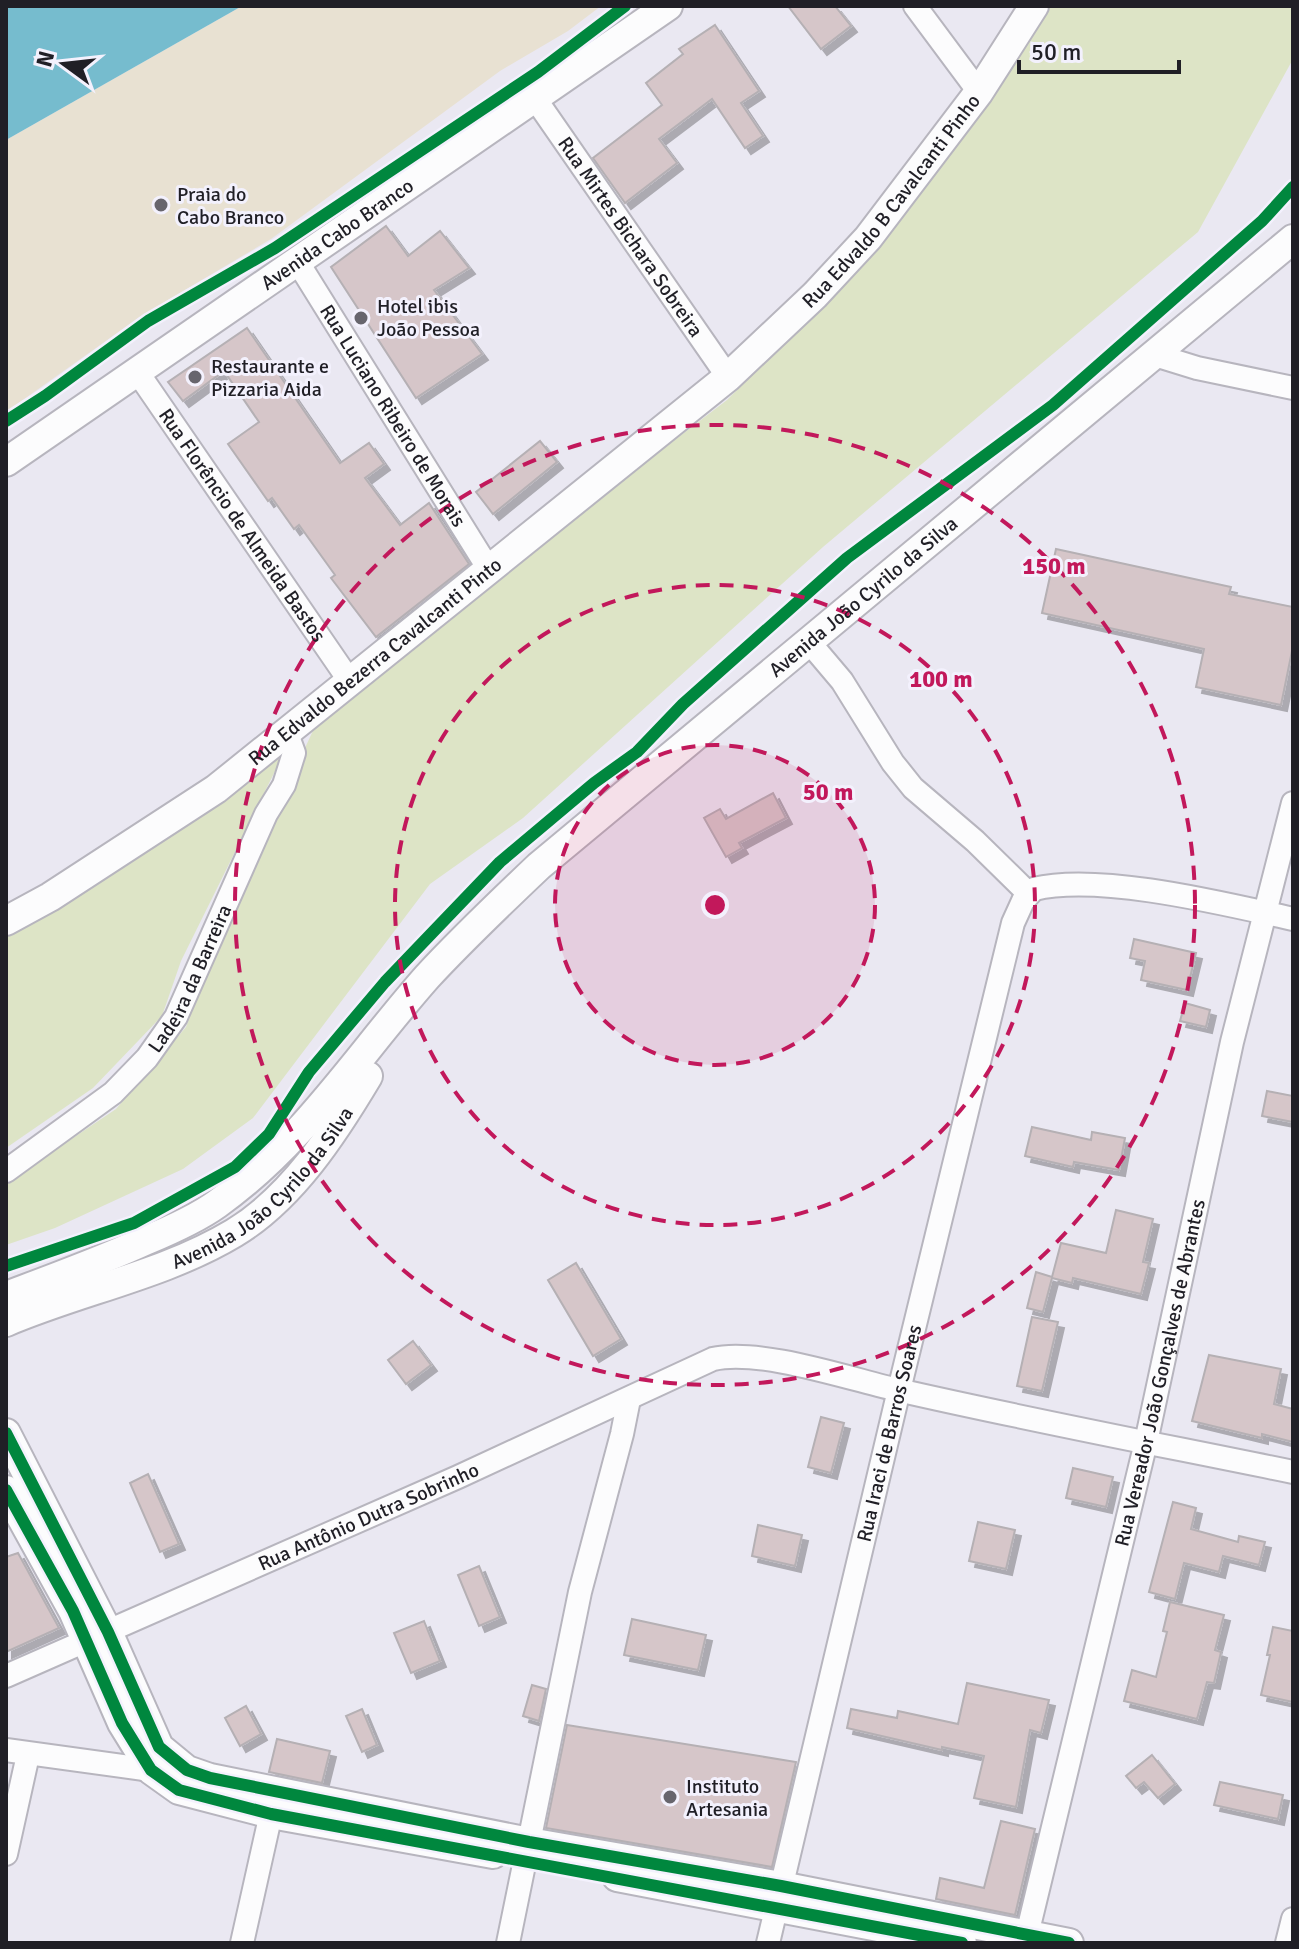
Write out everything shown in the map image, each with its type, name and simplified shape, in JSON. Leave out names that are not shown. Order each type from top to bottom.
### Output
[{"type":"main road","name":"Avenida Cabo Branco","points":[[6,462],[668,6]]},
{"type":"main road","name":"Rua Edvaldo B Cavalcanti Pinho","points":[[728,377],[815,295],[868,238],[979,92],[1034,6]]},
{"type":"main road","name":"Avenida João Cyrilo da Silva","points":[[6,1296],[99,1262],[182,1225],[216,1205],[302,1129],[428,976],[539,866],[1293,239]]},
{"type":"main road","name":"Rua Edvaldo Bezerra Cavalcanti Pinto","points":[[6,921],[50,897],[216,789],[728,377]]},
{"type":"main road","name":"Avenida João Cyrilo da Silva","points":[[6,1322],[142,1274],[207,1247],[256,1217],[291,1185],[309,1162],[443,962]]},
{"type":"main road","points":[[6,1433],[98,1636],[122,1723],[151,1770],[179,1790],[273,1802],[779,1896],[1069,1943]]},
{"type":"main road","points":[[6,1490],[98,1636],[159,1747],[187,1770],[273,1802]]},
{"type":"main road","points":[[779,1896],[962,1943]]},
{"type":"street","points":[[915,6],[979,92]]},
{"type":"street","name":"Rua Mirtes Bichara Sobreira","points":[[534,97],[728,377]]},
{"type":"street","name":"Rua Luciano Ribeiro de Morais","points":[[297,261],[490,571]]},
{"type":"street","points":[[1155,355],[1197,368],[1293,388]]},
{"type":"street","name":"Rua Florêncio de Almeida Bastos","points":[[136,370],[349,680]]},
{"type":"street","points":[[809,642],[842,681],[893,763],[913,788],[975,841],[1028,893],[1045,886],[1100,887],[1188,898],[1293,919]]},
{"type":"street","name":"Ladeira da Barreira","points":[[6,1171],[113,1093],[147,1058],[176,1017],[260,828],[284,785],[294,753],[286,731]]},
{"type":"street","name":"Rua Vereador João Gonçalves de Abrantes","points":[[1026,1938],[1146,1442],[1228,1058],[1293,803]]},
{"type":"street","name":"Rua Iraci de Barros Soares","points":[[768,1943],[1013,923],[1028,893]]},
{"type":"street","name":"Rua Antônio Dutra Sobrinho","points":[[6,1676],[458,1477],[713,1359],[729,1355],[816,1370],[899,1390]]},
{"type":"street","points":[[899,1390],[1293,1472]]},
{"type":"street","points":[[508,1943],[580,1592],[629,1399]]},
{"type":"street","points":[[6,1854],[17,1752],[151,1770]]},
{"type":"street","points":[[242,1943],[273,1802]]},
{"type":"street","points":[[1287,1943],[1293,1919]]},
{"type":"green space","points":[[1046,6],[1293,6],[1293,59],[1198,232],[823,547],[523,818],[430,884],[253,1118],[183,1169],[55,1228],[6,1245],[6,1183],[116,1109],[186,1027],[223,925],[317,722],[392,656],[727,400],[878,248],[961,137]]},
{"type":"green space","points":[[284,753],[181,961],[162,1016],[93,1088],[6,1148],[6,933]]},
{"type":"sand","name":"Praia do Cabo Branco","points":[[242,6],[601,6],[568,31],[500,71],[271,239],[141,316],[6,412],[6,140]]},
{"type":"water","points":[[6,6],[242,6],[6,140]]},
{"type":"building","points":[[788,6],[835,6],[851,26],[821,49]]},
{"type":"building","points":[[715,25],[759,91],[741,103],[763,136],[745,148],[712,99],[659,139],[677,163],[625,203],[593,158],[662,105],[646,83],[683,54],[679,49]]},
{"type":"building","points":[[386,226],[408,256],[440,231],[469,268],[434,290],[482,354],[416,398],[331,267]]},
{"type":"building","points":[[247,328],[340,463],[369,443],[384,464],[365,478],[400,525],[429,503],[469,564],[376,637],[331,578],[335,575],[299,525],[294,529],[272,498],[268,501],[228,444],[259,422],[224,371],[183,401],[168,382]]},
{"type":"building","points":[[540,441],[557,462],[493,514],[476,492]]},
{"type":"building","points":[[1056,549],[1231,587],[1229,594],[1293,607],[1293,646],[1281,705],[1196,687],[1204,649],[1042,613]]},
{"type":"building","points":[[773,793],[786,818],[739,843],[742,848],[726,857],[704,818],[720,809],[726,819]]},
{"type":"building","points":[[1134,939],[1196,953],[1187,990],[1141,980],[1145,961],[1130,958]]},
{"type":"building","points":[[1185,1003],[1210,1010],[1206,1027],[1180,1021]]},
{"type":"building","points":[[1267,1091],[1293,1096],[1293,1122],[1262,1116]]},
{"type":"building","points":[[1032,1127],[1091,1140],[1092,1132],[1125,1138],[1119,1170],[1074,1162],[1073,1167],[1025,1156]]},
{"type":"building","points":[[1116,1210],[1153,1219],[1143,1262],[1149,1263],[1141,1294],[1073,1278],[1072,1283],[1052,1278],[1043,1312],[1027,1308],[1036,1272],[1052,1277],[1061,1243],[1106,1253]]},
{"type":"building","points":[[576,1263],[621,1339],[593,1356],[548,1280]]},
{"type":"building","points":[[1032,1317],[1058,1322],[1042,1391],[1017,1386]]},
{"type":"building","points":[[413,1341],[431,1365],[406,1384],[388,1360]]},
{"type":"building","points":[[1209,1355],[1281,1369],[1274,1404],[1293,1409],[1293,1442],[1192,1421]]},
{"type":"building","points":[[821,1417],[844,1423],[831,1473],[808,1467]]},
{"type":"building","points":[[1073,1468],[1113,1477],[1106,1507],[1066,1498]]},
{"type":"building","points":[[148,1474],[179,1544],[160,1552],[130,1483]]},
{"type":"building","points":[[1173,1502],[1196,1508],[1191,1529],[1238,1542],[1239,1536],[1265,1542],[1259,1565],[1223,1556],[1219,1572],[1184,1563],[1175,1599],[1149,1592]]},
{"type":"building","points":[[978,1522],[1015,1530],[1006,1569],[969,1561]]},
{"type":"building","points":[[758,1525],[802,1535],[795,1566],[752,1556]]},
{"type":"building","points":[[18,1553],[59,1628],[6,1652],[6,1557]]},
{"type":"building","points":[[479,1566],[500,1617],[479,1626],[458,1575]]},
{"type":"building","points":[[1170,1602],[1224,1615],[1215,1650],[1221,1652],[1214,1683],[1207,1682],[1197,1719],[1124,1701],[1132,1670],[1156,1677],[1167,1632],[1163,1631]]},
{"type":"building","points":[[632,1619],[706,1635],[698,1670],[624,1655]]},
{"type":"building","points":[[424,1621],[440,1661],[411,1673],[394,1633]]},
{"type":"building","points":[[1273,1627],[1293,1631],[1293,1702],[1261,1695]]},
{"type":"building","points":[[967,1683],[1049,1700],[1041,1733],[1030,1730],[1016,1807],[974,1798],[984,1756],[942,1747],[942,1750],[847,1728],[851,1709],[897,1718],[898,1711],[958,1724]]},
{"type":"building","points":[[532,1685],[546,1689],[539,1721],[523,1716]]},
{"type":"building","points":[[246,1706],[261,1734],[240,1746],[225,1718]]},
{"type":"building","points":[[362,1709],[377,1745],[362,1752],[346,1716]]},
{"type":"building","name":"Instituto Artesania","points":[[567,1725],[796,1762],[772,1867],[546,1828]]},
{"type":"building","points":[[277,1739],[330,1751],[322,1783],[269,1772]]},
{"type":"building","points":[[1152,1755],[1175,1784],[1158,1798],[1144,1782],[1136,1788],[1126,1776]]},
{"type":"building","points":[[1220,1782],[1283,1795],[1278,1819],[1214,1805]]},
{"type":"building","points":[[1001,1821],[1035,1829],[1015,1915],[936,1899],[940,1878],[984,1888]]},
{"type":"cycle path","points":[[6,421],[148,321],[275,248],[538,72],[625,6]]},
{"type":"cycle path","points":[[6,1266],[134,1223],[235,1167],[269,1134],[309,1072],[385,982],[500,862],[594,783],[637,752],[683,704],[847,558],[1053,405],[1262,221],[1293,187]]},
{"type":"cycle path","points":[[6,1433],[108,1632],[159,1747],[187,1770],[210,1778],[529,1842],[781,1886],[1069,1943]]},
{"type":"cycle path","points":[[6,1490],[73,1611],[122,1723],[151,1770],[179,1790],[271,1814],[962,1943]]},
{"type":"place","name":"Praia do Cabo Branco","points":[[161,205]]},
{"type":"place","name":"Hotel ibis João Pessoa","points":[[361,318]]},
{"type":"place","name":"Restaurante e Pizzaria Aida","points":[[195,377]]},
{"type":"place","name":"Instituto Artesania","points":[[670,1797]]}]
